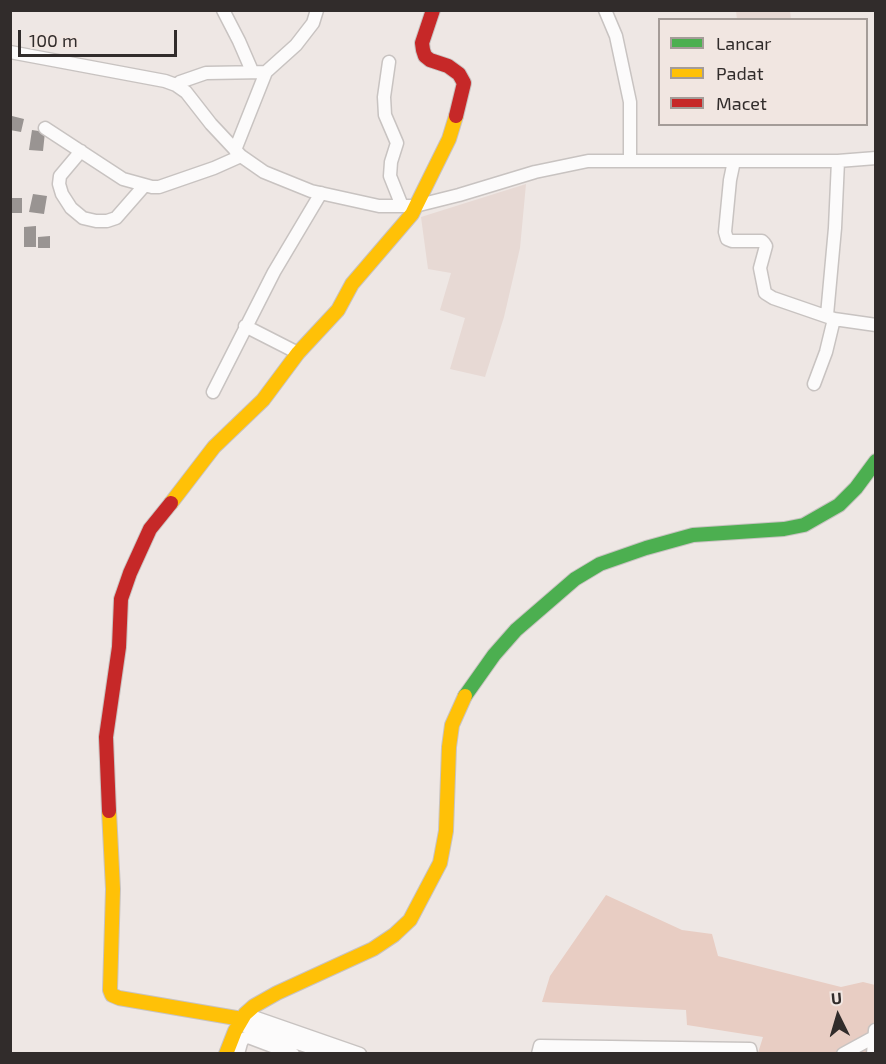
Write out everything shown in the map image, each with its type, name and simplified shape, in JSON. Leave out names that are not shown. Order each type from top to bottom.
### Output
[{"type":"street","points":[[223,10],[252,71]]},
{"type":"street","points":[[45,128],[123,179],[144,186],[159,187],[214,168],[238,153],[266,72],[296,45],[313,23],[317,10]]},
{"type":"street","points":[[408,206],[449,140],[464,91],[464,83],[459,74],[448,66],[425,56],[422,44],[433,10]]},
{"type":"street","points":[[605,10],[616,36],[630,102],[630,160]]},
{"type":"street","points":[[10,52],[176,85],[186,92],[238,153],[276,178],[321,193],[379,206],[408,206],[459,195],[562,165],[588,161],[838,161],[876,158]]},
{"type":"street","points":[[360,1053],[242,1019],[119,999],[112,995],[110,990],[113,889],[109,799],[106,783],[106,737],[119,647],[119,611],[130,573],[150,529],[214,447],[263,400],[298,353],[338,310],[352,284],[412,213],[390,176],[397,143],[385,115],[384,97],[389,62]]},
{"type":"street","points":[[176,85],[206,73],[266,72]]},
{"type":"street","points":[[81,151],[60,176],[59,184],[71,208],[83,218],[107,221],[116,218],[144,186]]},
{"type":"street","points":[[734,161],[729,180],[725,232],[727,238],[741,243],[762,241],[766,246],[760,268],[765,293],[830,317],[876,326]]},
{"type":"street","points":[[813,384],[826,352],[830,317],[838,161]]},
{"type":"street","points":[[213,392],[245,326],[321,193]]},
{"type":"street","points":[[245,326],[298,353]]},
{"type":"street","points":[[226,1053],[242,1019],[254,1006],[373,949],[394,935],[410,920],[440,864],[446,831],[448,747],[452,725],[462,701],[475,681],[516,630],[575,579],[600,564],[693,535],[784,529],[813,521],[839,505],[856,488],[876,461]]},
{"type":"street","points":[[242,1019],[331,1053]]},
{"type":"street","points":[[843,1053],[875,1034]]},
{"type":"street","points":[[873,1053],[875,1034]]},
{"type":"street","points":[[238,1053],[243,1039],[248,1037],[293,1053]]},
{"type":"street","points":[[538,1053],[540,1046],[750,1049],[751,1053]]},
{"type":"shaded area","points":[[736,11],[790,11],[791,18],[737,18]]},
{"type":"shaded area","points":[[526,184],[520,248],[504,317],[485,377],[450,369],[465,318],[440,310],[451,273],[428,269],[421,217]]},
{"type":"shaded area","points":[[606,895],[682,930],[712,934],[718,956],[841,987],[863,982],[875,985],[875,1039],[869,1043],[866,1053],[758,1053],[763,1037],[687,1025],[686,1010],[542,1002],[550,976]]},
{"type":"building","points":[[12,116],[24,119],[21,132],[10,130]]},
{"type":"building","points":[[32,130],[45,132],[43,151],[29,150]]},
{"type":"building","points":[[33,194],[47,196],[44,214],[29,212]]},
{"type":"building","points":[[10,198],[22,198],[22,213],[10,213]]},
{"type":"building","points":[[36,226],[36,247],[24,247],[24,227]]},
{"type":"building","points":[[50,236],[50,248],[38,248],[38,237]]},
{"type":"traffic: fast","points":[[465,696],[494,655],[516,630],[575,579],[600,564],[693,535],[784,529],[804,525],[839,505],[856,488],[876,461]]},
{"type":"traffic: slow","points":[[171,503],[214,447],[263,400],[298,353],[338,310],[352,284],[412,214],[449,139],[456,116]]},
{"type":"traffic: slow","points":[[226,1054],[235,1031],[245,1014],[254,1006],[373,949],[394,935],[410,920],[440,863],[446,831],[452,725],[465,696]]},
{"type":"traffic: slow","points":[[109,811],[113,889],[110,990],[112,995],[242,1019]]},
{"type":"traffic: jam","points":[[433,10],[422,43],[423,50],[425,56],[430,60],[448,66],[459,74],[464,83],[456,116]]},
{"type":"traffic: jam","points":[[109,811],[106,737],[119,647],[121,599],[150,529],[171,503]]}]
